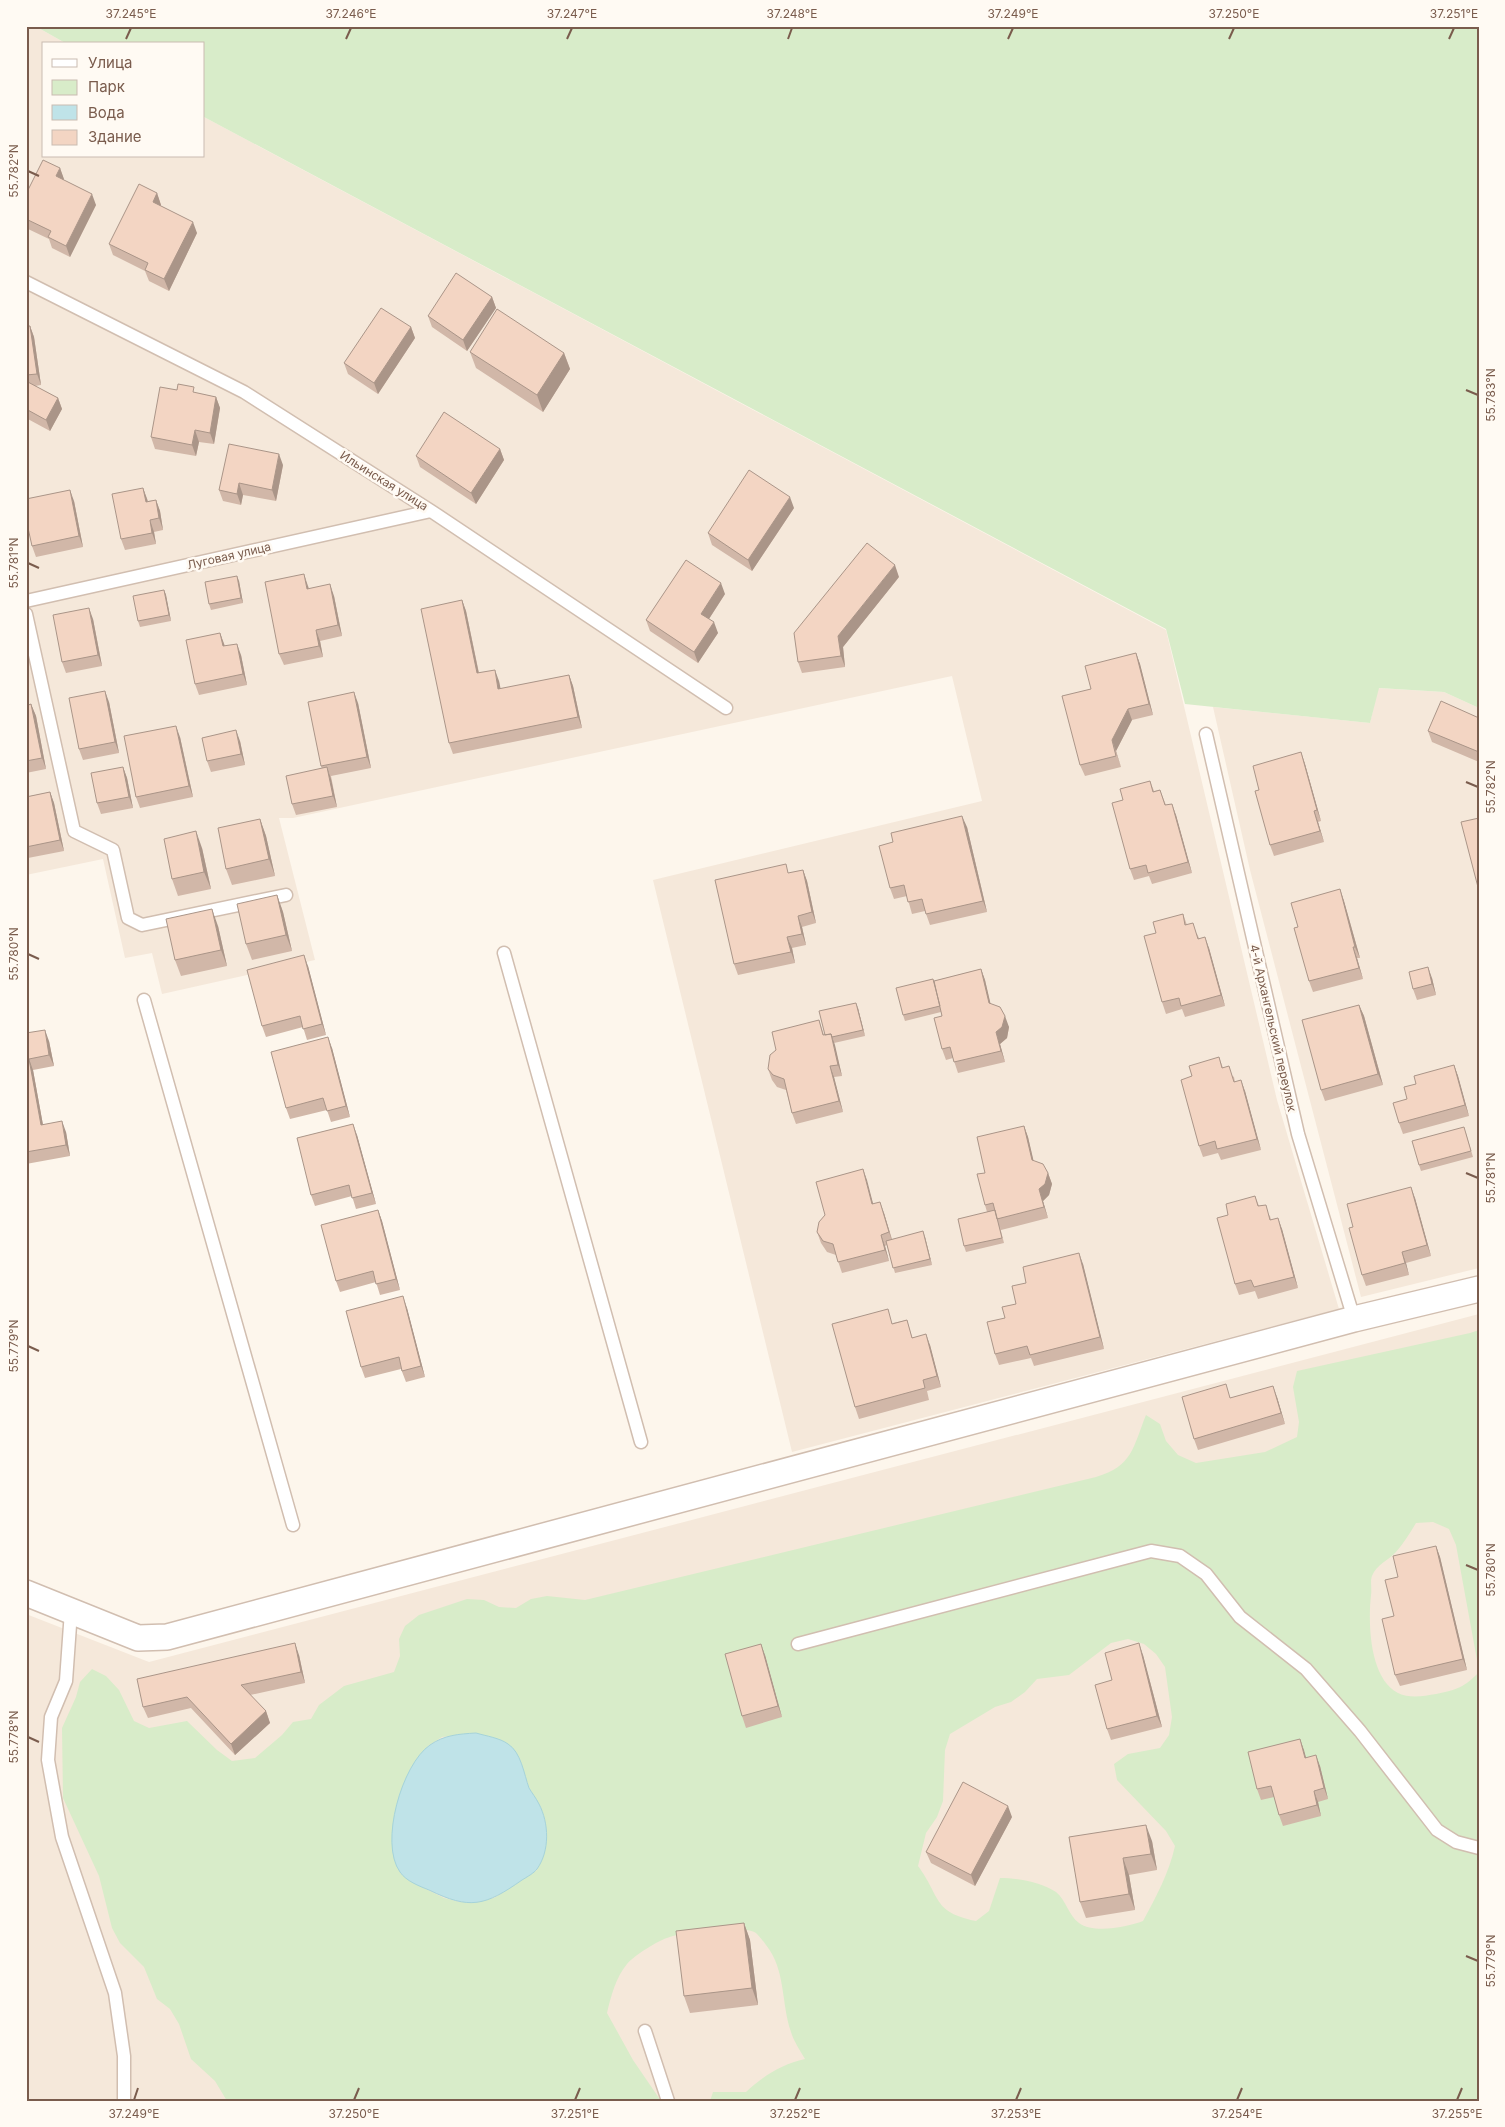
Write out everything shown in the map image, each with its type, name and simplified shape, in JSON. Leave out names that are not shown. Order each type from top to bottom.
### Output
[{"type":"street","points":[[26,1593],[138,1638],[167,1636],[1354,1319],[1479,1289]]},
{"type":"lane","name":"Ильинская улица","points":[[26,282],[244,392],[431,511],[726,708]]},
{"type":"lane","name":"Луговая улица","points":[[26,601],[431,511]]},
{"type":"lane","points":[[26,614],[74,832],[113,850],[128,918],[142,925],[286,896]]},
{"type":"lane","name":"4-й Архангельский переулок","points":[[1206,734],[1298,1134],[1354,1319]]},
{"type":"lane","points":[[504,953],[641,1442]]},
{"type":"lane","points":[[144,1000],[293,1525]]},
{"type":"lane","points":[[798,1644],[1150,1551],[1180,1556],[1206,1574],[1240,1617],[1306,1668],[1360,1731],[1438,1830],[1456,1842],[1479,1848]]},
{"type":"lane","points":[[71,1611],[66,1682],[51,1717],[48,1760],[62,1837],[115,1993],[124,2056],[124,2101]]},
{"type":"lane","points":[[645,2031],[668,2101]]},
{"type":"shaded area","points":[[26,26],[35,26],[63,42],[42,42],[42,158],[205,158],[205,118],[1166,630],[1277,1100],[1339,1309],[792,1452],[653,880],[982,801],[952,676],[293,818],[279,818],[315,960],[162,994],[152,953],[125,958],[103,859],[26,875]]},
{"type":"shaded area","points":[[1378,688],[1444,692],[1479,708],[1479,1268],[1361,1297],[1250,870],[1213,707],[1370,723]]},
{"type":"shaded area","points":[[1479,1314],[1479,2101],[26,2101],[26,1614],[149,1662]]},
{"type":"green space","points":[[35,26],[1479,26],[1479,708],[1444,692],[1379,688],[1370,723],[1185,704],[1166,629],[205,118],[205,42],[63,42]]},
{"type":"green space","points":[[1479,1330],[1479,1671],[1456,1545],[1449,1529],[1433,1522],[1416,1523],[1399,1549],[1377,1568],[1372,1576],[1370,1620],[1372,1648],[1376,1663],[1388,1686],[1398,1693],[1407,1696],[1417,1696],[1449,1691],[1465,1684],[1479,1672],[1479,2101],[710,2101],[713,2092],[746,2092],[773,2071],[805,2059],[795,2043],[791,2032],[780,1976],[772,1955],[756,1933],[728,1929],[673,1936],[662,1940],[631,1960],[614,1987],[607,2013],[633,2060],[661,2101],[227,2101],[215,2081],[191,2059],[179,2024],[170,2009],[157,1999],[144,1967],[120,1943],[112,1928],[99,1876],[63,1798],[62,1728],[76,1697],[80,1682],[92,1669],[106,1676],[119,1690],[134,1721],[149,1728],[187,1721],[217,1750],[232,1761],[255,1758],[282,1735],[293,1722],[311,1719],[319,1705],[344,1686],[394,1672],[400,1656],[399,1639],[405,1626],[419,1615],[467,1599],[484,1600],[499,1607],[516,1608],[531,1599],[547,1596],[585,1600],[1096,1477],[1118,1467],[1125,1461],[1134,1446],[1146,1415],[1160,1424],[1166,1441],[1178,1455],[1196,1463],[1265,1452],[1297,1437],[1299,1422],[1293,1387],[1297,1371]],"holes":[[[1128,1639],[1144,1644],[1156,1654],[1165,1667],[1172,1717],[1169,1735],[1160,1748],[1128,1754],[1114,1764],[1117,1780],[1166,1831],[1175,1846],[1166,1875],[1143,1921],[1102,1929],[1085,1926],[1076,1920],[1056,1892],[1036,1883],[1007,1878],[1000,1878],[989,1911],[976,1921],[952,1913],[944,1908],[918,1866],[926,1833],[937,1817],[943,1801],[945,1750],[950,1734],[995,1707],[1011,1702],[1025,1692],[1037,1679],[1069,1675],[1111,1643]],[[476,1733],[519,1758],[530,1790],[539,1804],[545,1821],[547,1837],[537,1870],[494,1898],[460,1902],[444,1898],[414,1883],[400,1873],[428,1746],[442,1737]]]},
{"type":"water","points":[[476,1733],[505,1742],[516,1752],[522,1764],[529,1788],[538,1802],[545,1820],[547,1837],[544,1854],[534,1872],[509,1889],[487,1900],[467,1902],[456,1901],[413,1883],[400,1872],[394,1859],[392,1843],[393,1824],[403,1786],[420,1755],[430,1745],[446,1737]]},
{"type":"building","points":[[43,160],[60,168],[56,176],[92,194],[66,246],[48,237],[51,231],[26,219],[26,194]]},
{"type":"building","points":[[139,184],[157,193],[153,202],[193,222],[164,279],[145,270],[148,263],[109,244]]},
{"type":"building","points":[[456,273],[492,297],[463,340],[428,316]]},
{"type":"building","points":[[381,308],[411,327],[374,383],[344,363]]},
{"type":"building","points":[[497,309],[564,353],[537,395],[470,352]]},
{"type":"building","points":[[26,326],[30,326],[37,374],[26,375]]},
{"type":"building","points":[[26,381],[58,398],[46,420],[26,409]]},
{"type":"building","points":[[178,384],[194,387],[193,392],[216,397],[210,433],[195,430],[192,445],[151,437],[160,387],[177,390]]},
{"type":"building","points":[[444,412],[500,449],[471,493],[416,456]]},
{"type":"building","points":[[229,444],[279,454],[272,490],[239,483],[237,494],[219,490]]},
{"type":"building","points":[[749,470],[790,497],[748,560],[708,533]]},
{"type":"building","points":[[143,488],[146,502],[156,500],[159,518],[150,520],[152,533],[121,539],[112,494]]},
{"type":"building","points":[[70,490],[79,536],[32,546],[26,519],[26,499]]},
{"type":"building","points":[[867,543],[895,565],[838,636],[841,656],[798,662],[794,633]]},
{"type":"building","points":[[686,560],[721,583],[701,614],[714,622],[694,652],[646,620]]},
{"type":"building","points":[[304,574],[307,589],[330,584],[338,625],[316,630],[319,646],[279,654],[265,582]]},
{"type":"building","points":[[237,576],[241,598],[209,604],[205,582]]},
{"type":"building","points":[[164,590],[169,615],[138,621],[133,596]]},
{"type":"building","points":[[462,600],[477,673],[495,670],[498,689],[569,675],[578,717],[449,743],[421,609]]},
{"type":"building","points":[[89,608],[98,655],[62,662],[53,615]]},
{"type":"building","points":[[220,633],[223,646],[237,644],[243,674],[195,684],[186,640]]},
{"type":"building","points":[[1136,653],[1149,704],[1128,709],[1112,740],[1116,756],[1080,765],[1062,696],[1091,689],[1085,666]]},
{"type":"building","points":[[105,691],[115,742],[79,749],[69,698]]},
{"type":"building","points":[[354,692],[367,757],[321,766],[308,702]]},
{"type":"building","points":[[1441,701],[1479,718],[1479,752],[1428,731]]},
{"type":"building","points":[[31,704],[42,758],[26,761],[26,706]]},
{"type":"building","points":[[176,726],[189,786],[136,797],[124,736]]},
{"type":"building","points":[[236,730],[241,754],[207,761],[202,738]]},
{"type":"building","points":[[1301,752],[1317,810],[1314,811],[1320,831],[1270,845],[1255,791],[1259,790],[1253,766]]},
{"type":"building","points":[[123,767],[129,797],[97,803],[91,773]]},
{"type":"building","points":[[327,767],[333,796],[292,804],[286,776]]},
{"type":"building","points":[[1150,781],[1153,792],[1160,790],[1165,805],[1172,804],[1188,862],[1148,873],[1146,865],[1130,869],[1112,803],[1123,800],[1120,789]]},
{"type":"building","points":[[50,792],[60,840],[26,847],[26,797]]},
{"type":"building","points":[[962,816],[983,901],[926,914],[922,899],[908,902],[904,885],[890,888],[879,846],[893,842],[891,833]]},
{"type":"building","points":[[1479,818],[1479,891],[1461,822]]},
{"type":"building","points":[[260,819],[269,859],[226,869],[218,828]]},
{"type":"building","points":[[196,831],[204,872],[172,879],[164,839]]},
{"type":"building","points":[[786,864],[788,873],[803,870],[812,912],[798,916],[802,934],[787,937],[791,952],[734,964],[715,880]]},
{"type":"building","points":[[1340,889],[1359,968],[1309,981],[1294,928],[1298,927],[1291,903]]},
{"type":"building","points":[[277,895],[286,935],[246,944],[237,904]]},
{"type":"building","points":[[212,909],[221,950],[175,960],[166,919]]},
{"type":"building","points":[[1183,914],[1185,925],[1193,923],[1198,939],[1205,937],[1221,995],[1181,1006],[1179,998],[1162,1002],[1144,936],[1156,933],[1153,922]]},
{"type":"building","points":[[304,955],[322,1024],[303,1029],[300,1016],[262,1026],[247,970]]},
{"type":"building","points":[[1428,967],[1432,984],[1413,989],[1409,972]]},
{"type":"building","points":[[981,969],[989,1003],[1000,1007],[1005,1016],[1002,1027],[996,1032],[1001,1051],[954,1062],[950,1047],[942,1049],[934,1018],[942,1016],[934,981]]},
{"type":"building","points":[[933,979],[940,1006],[903,1015],[896,988]]},
{"type":"building","points":[[856,1003],[863,1030],[832,1037],[831,1034],[825,1035],[819,1011]]},
{"type":"building","points":[[1359,1005],[1378,1074],[1321,1090],[1302,1020]]},
{"type":"building","points":[[819,1020],[823,1035],[831,1034],[838,1065],[830,1066],[839,1101],[792,1113],[784,1079],[773,1075],[768,1069],[770,1055],[776,1050],[772,1032]]},
{"type":"building","points":[[45,1030],[49,1055],[29,1059],[41,1125],[62,1121],[66,1145],[26,1152],[26,1033]]},
{"type":"building","points":[[328,1037],[346,1106],[327,1111],[323,1098],[286,1108],[271,1052]]},
{"type":"building","points":[[1219,1057],[1222,1068],[1229,1066],[1234,1082],[1241,1080],[1257,1139],[1217,1149],[1215,1141],[1199,1146],[1181,1080],[1192,1076],[1189,1066]]},
{"type":"building","points":[[1454,1065],[1465,1105],[1399,1123],[1393,1103],[1407,1099],[1404,1087],[1416,1084],[1414,1076]]},
{"type":"building","points":[[353,1124],[372,1193],[352,1198],[349,1185],[311,1195],[297,1138]]},
{"type":"building","points":[[1024,1126],[1032,1160],[1043,1164],[1048,1173],[1045,1184],[1039,1189],[1044,1207],[997,1219],[993,1203],[985,1205],[977,1174],[985,1173],[977,1137]]},
{"type":"building","points":[[1464,1127],[1471,1151],[1419,1165],[1412,1141]]},
{"type":"building","points":[[863,1169],[872,1204],[880,1202],[889,1232],[881,1235],[885,1250],[838,1262],[833,1244],[823,1241],[817,1232],[819,1222],[825,1215],[816,1182]]},
{"type":"building","points":[[1411,1187],[1427,1245],[1402,1252],[1405,1263],[1362,1275],[1349,1228],[1353,1227],[1347,1204]]},
{"type":"building","points":[[1255,1196],[1258,1206],[1266,1205],[1270,1220],[1278,1218],[1294,1277],[1254,1287],[1251,1280],[1235,1284],[1217,1218],[1228,1215],[1226,1204]]},
{"type":"building","points":[[378,1210],[396,1279],[376,1284],[373,1271],[336,1281],[321,1225]]},
{"type":"building","points":[[995,1210],[1002,1238],[964,1246],[958,1219]]},
{"type":"building","points":[[923,1231],[930,1259],[893,1268],[886,1241]]},
{"type":"building","points":[[1079,1253],[1100,1337],[1030,1355],[1027,1346],[995,1354],[987,1322],[1005,1318],[1002,1307],[1016,1304],[1012,1286],[1026,1283],[1023,1267]]},
{"type":"building","points":[[403,1296],[421,1366],[402,1371],[399,1357],[361,1367],[346,1311]]},
{"type":"building","points":[[888,1309],[892,1324],[907,1320],[912,1338],[926,1334],[937,1376],[923,1380],[925,1388],[855,1407],[832,1324]]},
{"type":"building","points":[[1226,1384],[1230,1398],[1273,1386],[1281,1413],[1194,1439],[1182,1397]]},
{"type":"building","points":[[1436,1546],[1463,1659],[1395,1675],[1382,1619],[1394,1616],[1385,1580],[1398,1577],[1393,1556]]},
{"type":"building","points":[[295,1643],[301,1672],[241,1685],[266,1711],[231,1744],[187,1697],[143,1707],[137,1679]]},
{"type":"building","points":[[1139,1643],[1157,1716],[1107,1729],[1095,1685],[1112,1680],[1105,1653]]},
{"type":"building","points":[[761,1644],[778,1706],[742,1716],[725,1654]]},
{"type":"building","points":[[1300,1739],[1305,1758],[1316,1755],[1324,1788],[1314,1791],[1317,1805],[1279,1815],[1271,1786],[1257,1789],[1248,1752]]},
{"type":"building","points":[[963,1782],[1008,1806],[971,1875],[926,1852]]},
{"type":"building","points":[[1146,1825],[1151,1854],[1123,1858],[1129,1894],[1080,1902],[1069,1837]]},
{"type":"building","points":[[744,1923],[752,1988],[684,1996],[676,1931]]}]
